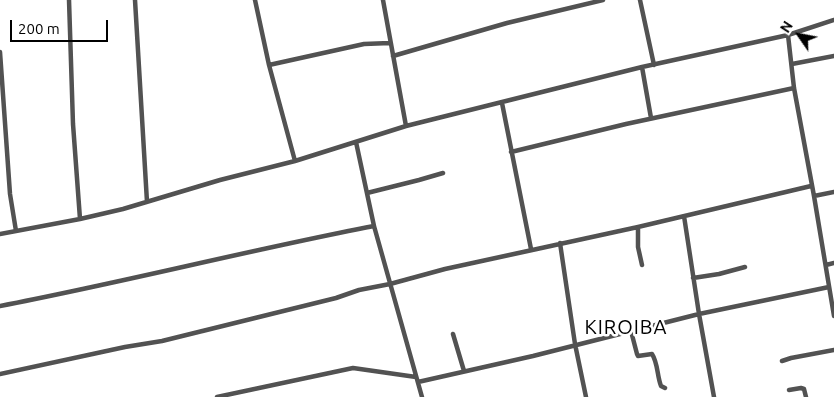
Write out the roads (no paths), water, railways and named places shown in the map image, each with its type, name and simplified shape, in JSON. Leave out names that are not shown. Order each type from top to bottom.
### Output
[{"type":"street","points":[[69,0],[74,134],[80,219]]},
{"type":"street","points":[[135,0],[147,202]]},
{"type":"street","points":[[255,0],[269,65],[295,161]]},
{"type":"street","points":[[383,0],[406,126]]},
{"type":"street","points":[[393,56],[507,23],[603,0]]},
{"type":"street","points":[[640,0],[654,65]]},
{"type":"street","points":[[0,234],[80,219],[147,202],[220,180],[295,161],[406,126],[654,65],[788,35],[834,20]]},
{"type":"street","points":[[788,35],[794,88],[834,316]]},
{"type":"street","points":[[269,65],[364,44],[390,43]]},
{"type":"street","points":[[0,52],[10,194],[16,232]]},
{"type":"street","points":[[792,64],[834,56]]},
{"type":"street","points":[[642,68],[651,118]]},
{"type":"street","points":[[511,152],[651,118],[794,88]]},
{"type":"street","points":[[502,103],[531,249]]},
{"type":"street","points":[[356,142],[374,226],[422,397]]},
{"type":"street","points":[[367,193],[443,173]]},
{"type":"street","points":[[0,374],[125,347],[162,341],[336,298],[359,290],[390,284],[445,268],[638,227],[812,186]]},
{"type":"street","points":[[814,196],[834,192]]},
{"type":"street","points":[[684,216],[714,397]]},
{"type":"street","points":[[0,306],[73,292],[300,240],[374,226]]},
{"type":"street","points":[[638,227],[638,247],[642,265]]},
{"type":"street","points":[[560,243],[575,344],[586,397]]},
{"type":"street","points":[[826,265],[834,263]]},
{"type":"street","points":[[693,278],[745,268]]},
{"type":"street","points":[[217,397],[353,368],[417,379],[464,371],[699,314],[829,287]]},
{"type":"street","points":[[631,331],[638,356],[652,354],[661,386],[665,388]]},
{"type":"street","points":[[452,334],[464,371]]},
{"type":"street","points":[[782,362],[790,358],[834,350]]},
{"type":"street","points":[[789,390],[804,389],[806,397]]},
{"type":"district","name":"KIROIBA","points":[[626,327]]}]
